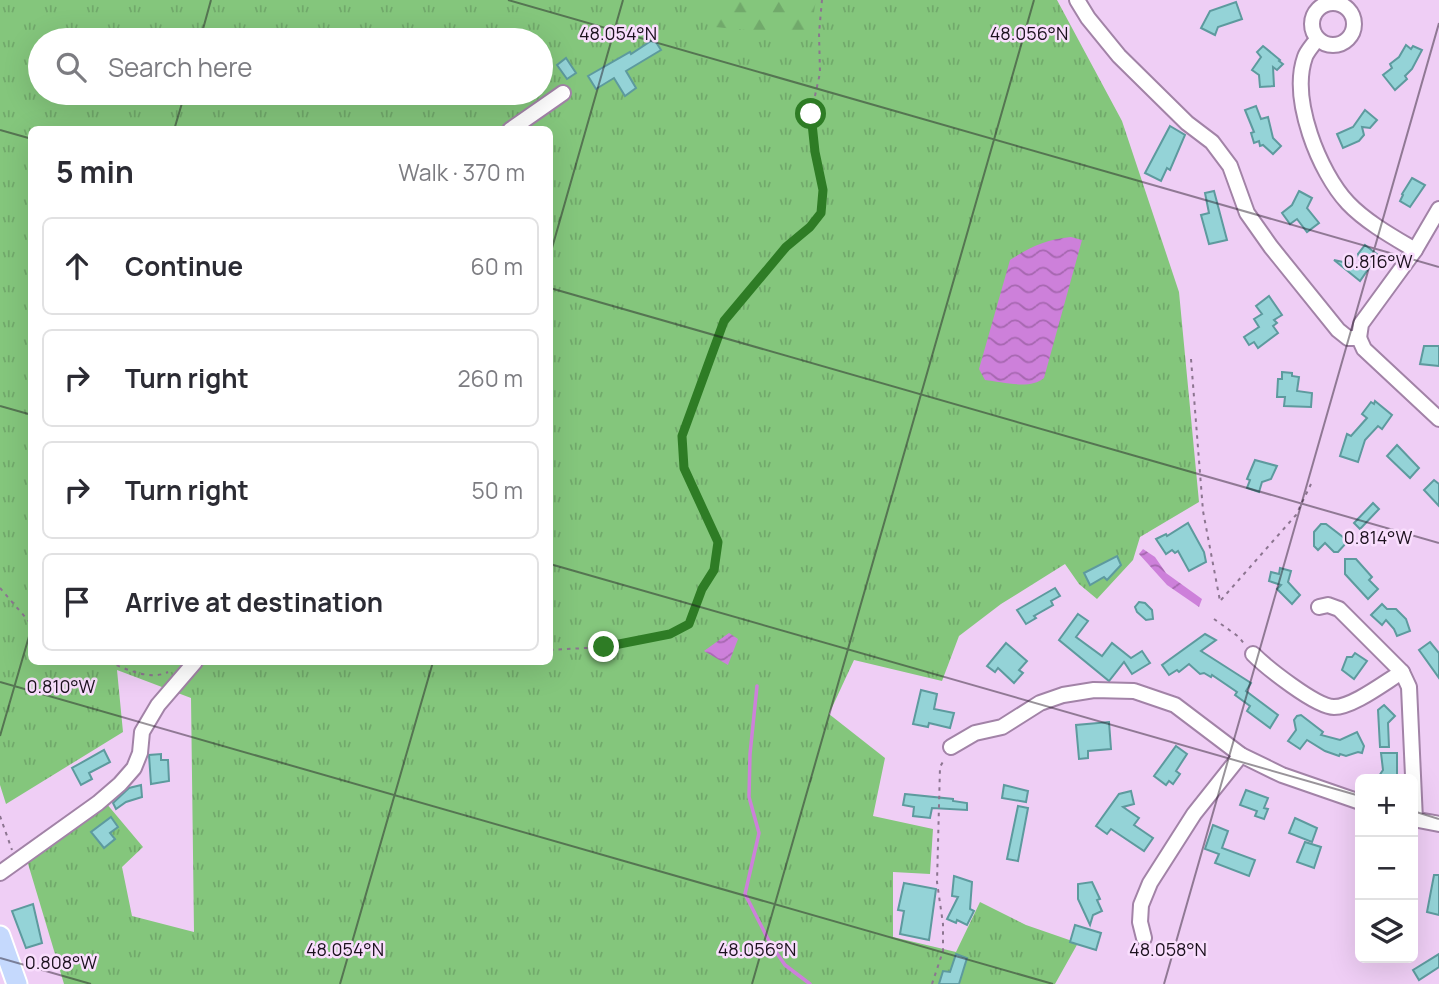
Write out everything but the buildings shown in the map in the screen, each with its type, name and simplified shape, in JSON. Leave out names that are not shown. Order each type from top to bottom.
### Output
[{"type":"main road","points":[[0,936],[17,984]]},
{"type":"street","points":[[1077,0],[1119,56],[1187,122],[1212,142],[1230,166],[1247,213],[1270,247],[1338,330],[1348,338],[1359,338]]},
{"type":"street","points":[[1317,39],[1305,57],[1302,83],[1308,134],[1326,173],[1349,204],[1394,238],[1415,250]]},
{"type":"street","points":[[553,100],[563,93]]},
{"type":"street","points":[[516,126],[546,105]]},
{"type":"street","points":[[1439,209],[1415,250],[1362,324],[1359,338],[1364,349],[1439,419]]},
{"type":"street","points":[[1319,607],[1328,604],[1339,609],[1402,672],[1409,687],[1412,774]]},
{"type":"street","points":[[1253,654],[1269,670],[1323,704],[1334,707],[1348,704],[1402,672]]},
{"type":"street","points":[[0,873],[98,803],[120,784],[134,768],[140,753],[142,732],[158,705],[192,665]]},
{"type":"street","points":[[951,747],[975,733],[1002,727],[1040,703],[1063,695],[1094,690],[1134,691],[1175,705],[1241,755],[1282,775],[1355,800]]},
{"type":"street","points":[[1144,938],[1140,922],[1141,905],[1150,883],[1194,814],[1241,755]]},
{"type":"street","points":[[1418,821],[1439,824]]},
{"type":"path","points":[[553,650],[604,647],[670,634],[689,624],[702,589],[714,570],[718,542],[684,468],[682,436],[724,321],[786,247],[810,227],[821,213],[823,190],[811,114],[820,73],[822,0]]},
{"type":"path","points":[[1191,359],[1203,511],[1220,601],[1296,515],[1311,484]]},
{"type":"path","points":[[0,587],[28,620]]},
{"type":"path","points":[[1214,619],[1239,637],[1253,654]]},
{"type":"path","points":[[116,665],[149,675],[164,674],[173,668]]},
{"type":"path","points":[[932,984],[943,951],[943,924],[937,882],[940,767],[951,747]]},
{"type":"path","points":[[0,816],[16,861]]},
{"type":"green space","points":[[0,0],[1057,0],[1122,121],[1179,292],[1199,502],[1140,537],[1133,560],[1097,599],[1079,584],[1065,564],[1001,604],[959,636],[942,681],[854,660],[829,714],[885,758],[873,816],[933,829],[930,874],[893,872],[893,937],[956,952],[980,902],[1026,925],[1078,943],[1055,984],[64,984],[26,857],[106,803],[143,847],[122,867],[132,916],[194,932],[191,698],[117,670],[123,732],[6,804],[0,785]]},
{"type":"green space","points":[[716,0],[816,0],[810,36],[715,27]]},
{"type":"water","points":[[1071,237],[1082,240],[1044,378],[1031,384],[985,380],[979,369],[1010,260],[1039,244]]},
{"type":"water","points":[[1143,549],[1155,557],[1166,573],[1202,599],[1199,607],[1167,585],[1139,554]]},
{"type":"water","points":[[729,633],[738,639],[728,665],[704,651]]},
{"type":"waterway","points":[[757,686],[749,797],[759,833],[745,894],[770,943],[785,965],[810,984]]},
{"type":"route","points":[[604,647],[670,634],[689,624],[702,589],[714,570],[718,542],[684,468],[682,436],[724,321],[786,247],[810,227],[821,213],[823,190],[811,114]]}]
